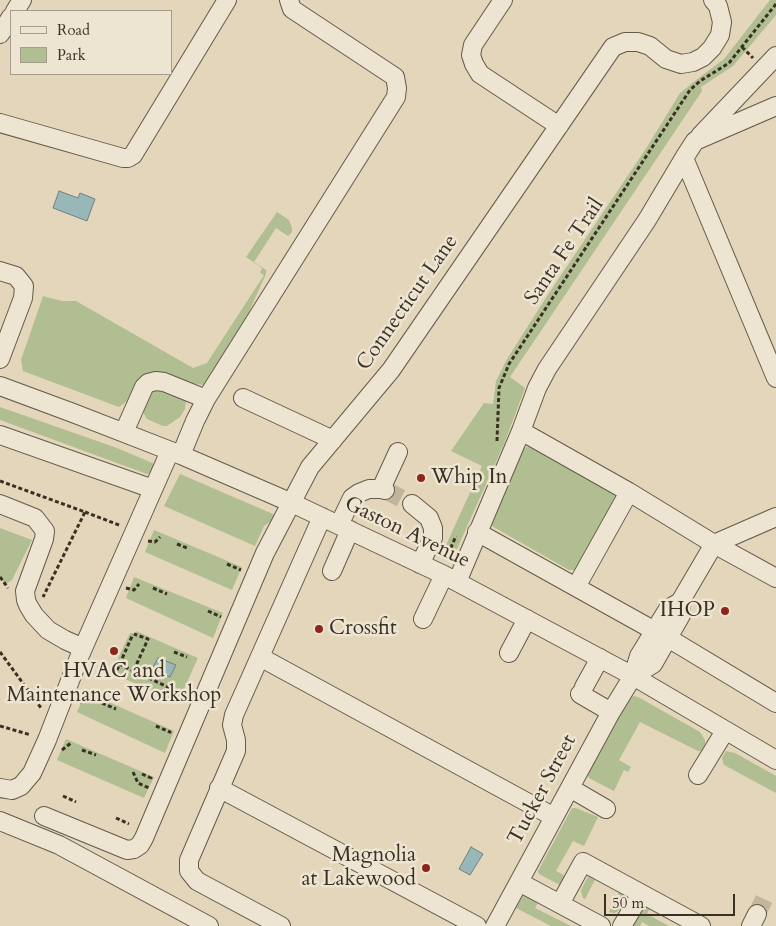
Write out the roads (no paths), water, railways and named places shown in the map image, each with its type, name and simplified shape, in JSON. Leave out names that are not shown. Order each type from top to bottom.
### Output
[{"type":"street","points":[[0,123],[122,158],[128,158],[133,155],[227,0]]},
{"type":"street","points":[[0,788],[12,790],[21,786],[32,773],[153,489],[195,421],[206,399],[396,97],[395,77],[292,9],[289,0]]},
{"type":"street","points":[[503,0],[473,45],[471,55],[474,64],[480,74],[559,126]]},
{"type":"street","name":"Connecticut Lane","points":[[44,816],[126,850],[134,849],[140,845],[265,554],[310,467],[391,370],[613,47],[625,42],[638,42],[650,46],[666,59],[681,64],[693,62],[703,57],[712,48],[720,35],[722,22],[718,6],[713,0]]},
{"type":"street","points":[[0,34],[10,19]]},
{"type":"street","points":[[423,619],[451,579],[477,532],[521,431],[537,388],[547,369],[647,220],[696,141],[776,56]]},
{"type":"street","points":[[696,141],[776,106]]},
{"type":"street","points":[[684,158],[776,378]]},
{"type":"street","points":[[0,270],[16,276],[24,286],[23,298],[0,359]]},
{"type":"street","points":[[124,432],[144,387],[148,383],[164,382],[206,399]]},
{"type":"street","name":"Gaston Avenue","points":[[0,386],[175,453],[292,503],[420,564],[633,676],[776,760]]},
{"type":"street","points":[[243,398],[333,440]]},
{"type":"street","points":[[521,431],[629,492],[714,544],[776,578]]},
{"type":"street","points":[[0,435],[153,489]]},
{"type":"street","points":[[332,571],[352,498],[369,489],[383,489],[398,452]]},
{"type":"street","points":[[576,587],[629,492]]},
{"type":"street","points":[[0,504],[35,518],[45,531],[44,539],[25,591],[28,605],[34,615],[48,630],[84,648]]},
{"type":"street","points":[[412,504],[429,518],[433,528],[433,538],[420,564]]},
{"type":"street","points":[[280,926],[197,881],[189,872],[188,860],[236,751],[236,740],[232,726],[234,715],[322,517]]},
{"type":"street","points":[[633,676],[653,664],[660,634],[681,616],[680,602],[714,544],[776,517]]},
{"type":"street","points":[[477,532],[660,634],[776,703]]},
{"type":"street","points":[[509,653],[527,619]]},
{"type":"street","points":[[260,657],[554,817]]},
{"type":"street","points":[[600,658],[582,690],[611,712]]},
{"type":"street","name":"Tucker Street","points":[[495,926],[611,712],[633,676]]},
{"type":"street","points":[[698,775],[725,731]]},
{"type":"street","points":[[219,788],[477,926]]},
{"type":"street","points":[[570,788],[606,809]]},
{"type":"street","points":[[0,821],[59,846],[209,926]]},
{"type":"street","points":[[560,904],[583,862],[701,926]]},
{"type":"street","points":[[519,882],[601,926]]},
{"type":"street","points":[[622,926],[641,894]]},
{"type":"water","points":[[59,191],[78,198],[80,193],[95,199],[87,221],[53,208]]},
{"type":"water","points":[[158,658],[176,665],[170,677],[152,669]]},
{"type":"water","points":[[471,847],[483,854],[470,875],[459,869]]},
{"type":"tunnel","points":[[385,490],[412,504]]},
{"type":"tunnel","points":[[757,914],[764,899]]},
{"type":"place","name":"Whip In","points":[[421,478]]},
{"type":"place","name":"IHOP","points":[[725,611]]},
{"type":"place","name":"Crossfit","points":[[319,629]]},
{"type":"place","name":"HVAC and Maintenance Workshop","points":[[114,651]]},
{"type":"place","name":"Magnolia at Lakewood","points":[[426,868]]}]
